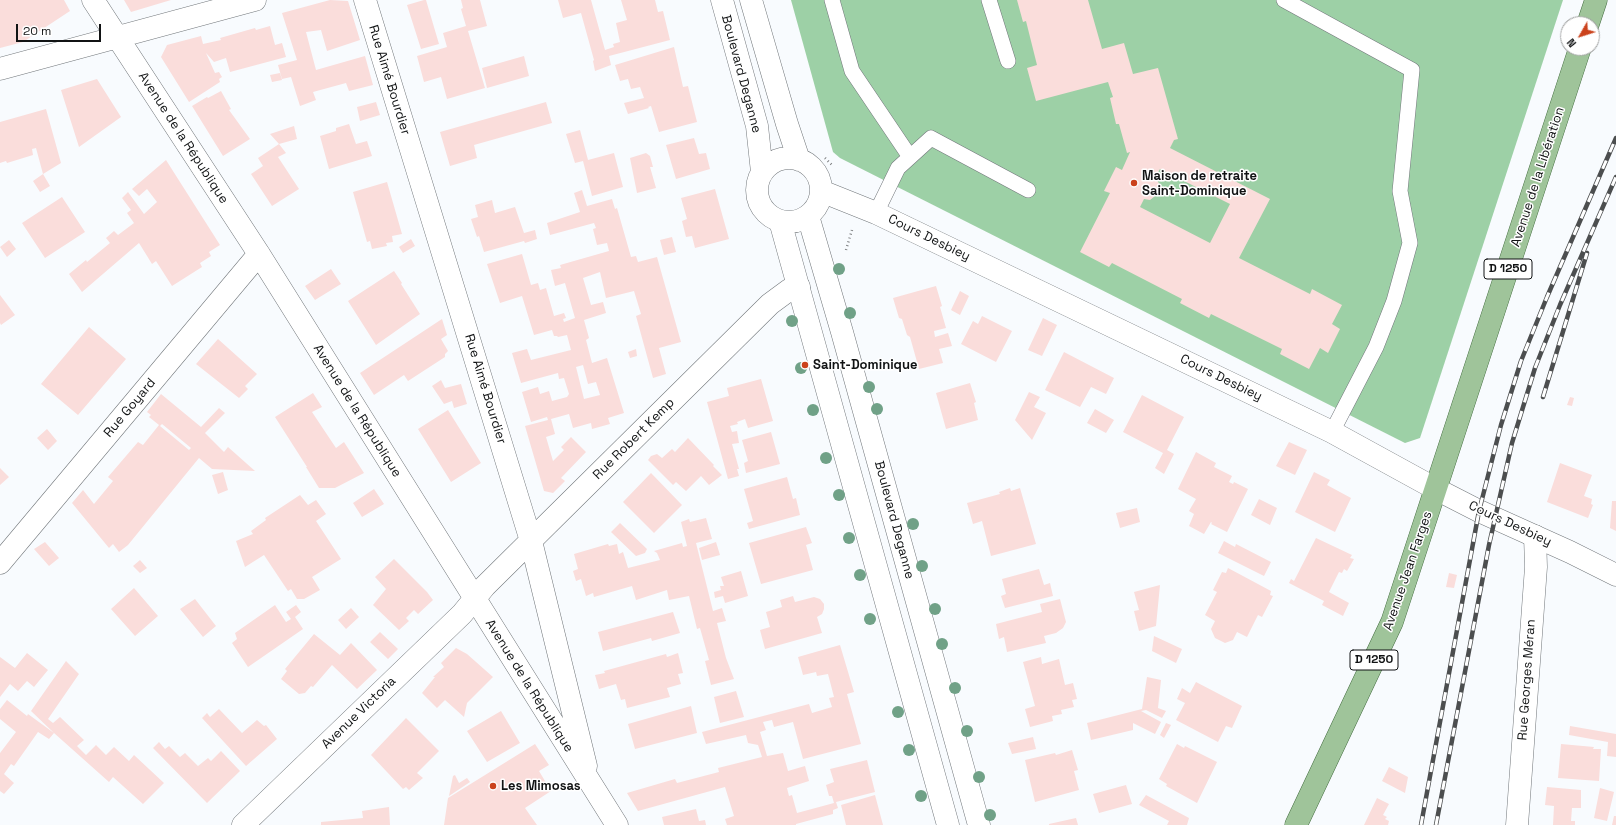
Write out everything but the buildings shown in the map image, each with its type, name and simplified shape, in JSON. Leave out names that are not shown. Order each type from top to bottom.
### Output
[{"type":"main road","points":[[1591,16],[1596,0]]},
{"type":"main road","name":"Avenue de la Libération","points":[[1436,489],[1577,56]]},
{"type":"main road","name":"Avenue Jean Farges","points":[[1296,825],[1392,622],[1436,489]]},
{"type":"street","name":"Avenue de la République","points":[[93,0],[259,254],[616,825]]},
{"type":"street","points":[[0,69],[255,0]]},
{"type":"street","name":"Rue Aimé Bourdier","points":[[365,0],[531,542],[573,707],[590,782]]},
{"type":"street","name":"Boulevard Deganne","points":[[722,0],[757,126],[762,172]]},
{"type":"street","points":[[750,0],[786,124],[799,160]]},
{"type":"street","points":[[789,158],[799,160],[808,164],[815,172],[821,190],[819,200],[815,209],[808,216],[799,221],[780,221],[764,210],[758,201],[756,191],[758,181],[762,172],[769,164],[778,160],[789,158]]},
{"type":"street","name":"Cours Desbiey","points":[[821,190],[876,213],[1332,432],[1479,511],[1616,575]]},
{"type":"street","name":"Boulevard Deganne","points":[[808,216],[842,332],[978,825]]},
{"type":"street","points":[[780,221],[948,825]]},
{"type":"street","name":"Rue Goyard","points":[[0,563],[259,254]]},
{"type":"street","name":"Rue Robert Kemp","points":[[474,599],[770,304],[789,290],[799,287]]},
{"type":"street","name":"Rue Georges Méran","points":[[1517,825],[1536,567],[1535,536]]},
{"type":"street","name":"Avenue Victoria","points":[[243,825],[462,614],[474,599]]},
{"type":"lane","points":[[832,0],[852,71],[910,157]]},
{"type":"lane","points":[[989,0],[1008,61]]},
{"type":"lane","points":[[1284,0],[1412,70],[1400,191],[1410,243],[1394,301],[1376,347],[1332,432]]},
{"type":"lane","points":[[876,213],[898,168],[931,138],[1028,190]]},
{"type":"green space","points":[[791,0],[1563,0],[1420,438],[1405,443],[840,158],[833,152]]},
{"type":"railway","points":[[1421,825],[1479,511],[1501,425],[1521,361],[1616,138]]},
{"type":"railway","points":[[1436,825],[1489,545],[1512,443],[1535,368],[1560,305],[1616,177]]},
{"type":"railway","points":[[1543,397],[1587,253]]},
{"type":"place","name":"Maison de retraite Saint-Dominique","points":[[1134,183]]},
{"type":"place","name":"Saint-Dominique","points":[[805,365]]},
{"type":"place","name":"Les Mimosas","points":[[493,786]]}]
